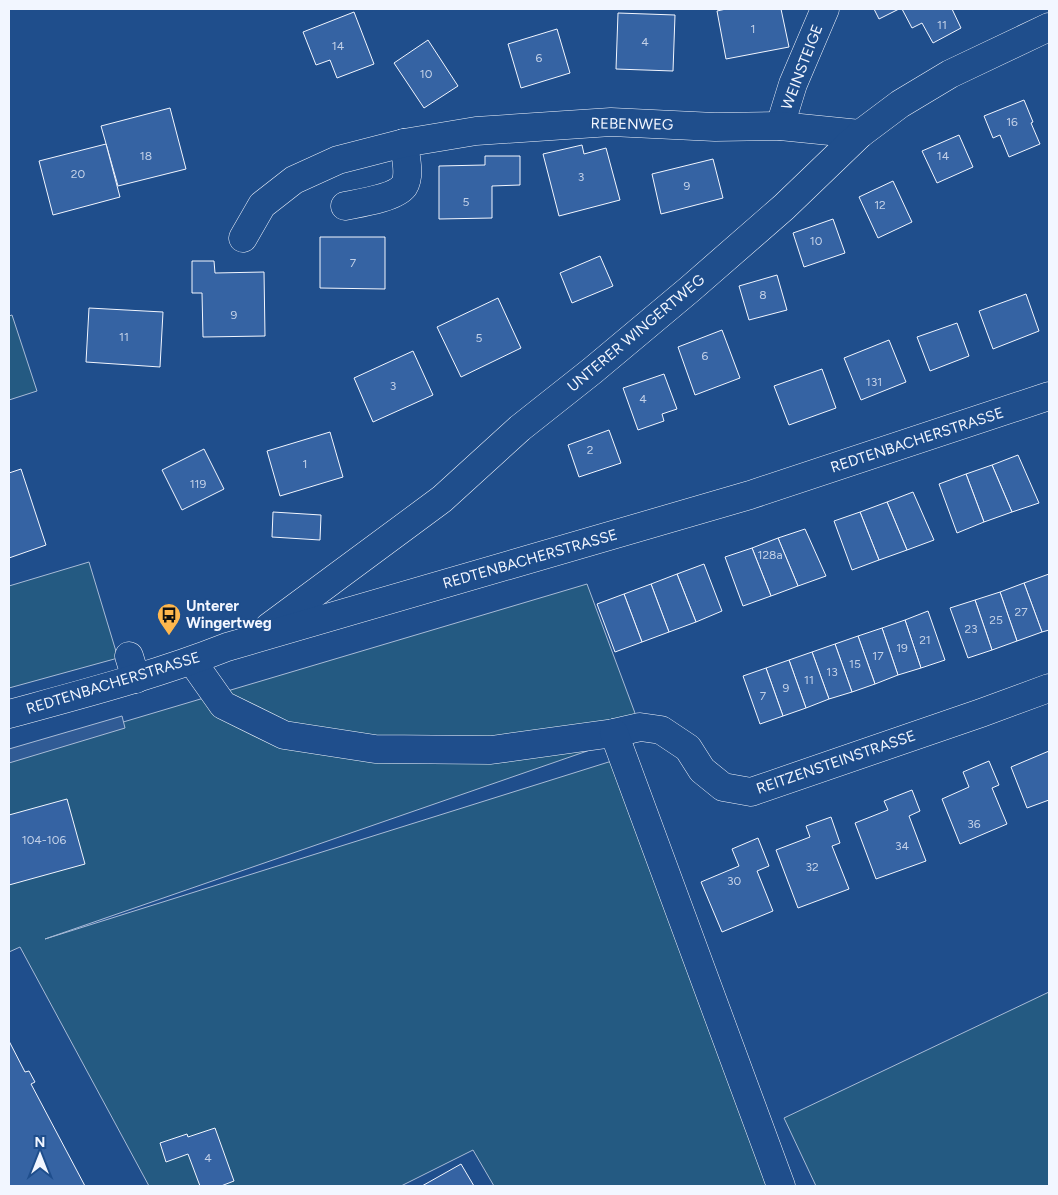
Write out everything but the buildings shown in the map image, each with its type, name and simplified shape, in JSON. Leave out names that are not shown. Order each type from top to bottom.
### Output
[{"type":"street","name":"WEINSTEIGE","points":[[780,126],[793,84],[825,9]]},
{"type":"street","name":"UNTERER WINGERTWEG","points":[[227,647],[254,636],[283,619],[386,539],[442,500],[520,428],[683,296],[784,208],[860,134],[900,104],[950,74],[1049,27]]},
{"type":"street","name":"REBENWEG","points":[[243,238],[262,205],[294,180],[338,160],[404,143],[476,131],[611,122],[715,127],[780,126],[860,134]]},
{"type":"street","points":[[345,206],[395,193],[404,185],[407,172],[404,143]]},
{"type":"street","name":"REDTENBACHERSTRASSE","points":[[9,714],[133,668],[192,661],[227,647],[750,495],[1049,396]]},
{"type":"street","name":"REITZENSTEINSTRASSE","points":[[192,661],[223,705],[284,735],[375,749],[492,750],[614,733],[640,726],[661,730],[688,748],[702,770],[723,787],[751,792],[1049,688]]},
{"type":"street","points":[[614,733],[781,1186]]},
{"type":"shaded area","points":[[12,315],[37,391],[9,400],[9,316]]},
{"type":"shaded area","points":[[89,562],[118,658],[9,688],[9,586]]},
{"type":"shaded area","points":[[587,584],[642,732],[45,939],[615,760],[781,1186],[494,1186],[473,1150],[401,1186],[149,1186],[20,947],[9,952],[9,756]]},
{"type":"shaded area","points":[[122,716],[125,728],[9,763],[9,749]]},
{"type":"shaded area","points":[[1049,992],[1049,1186],[816,1186],[784,1118]]},
{"type":"place","name":"Unterer Wingertweg","points":[[169,636]]}]
